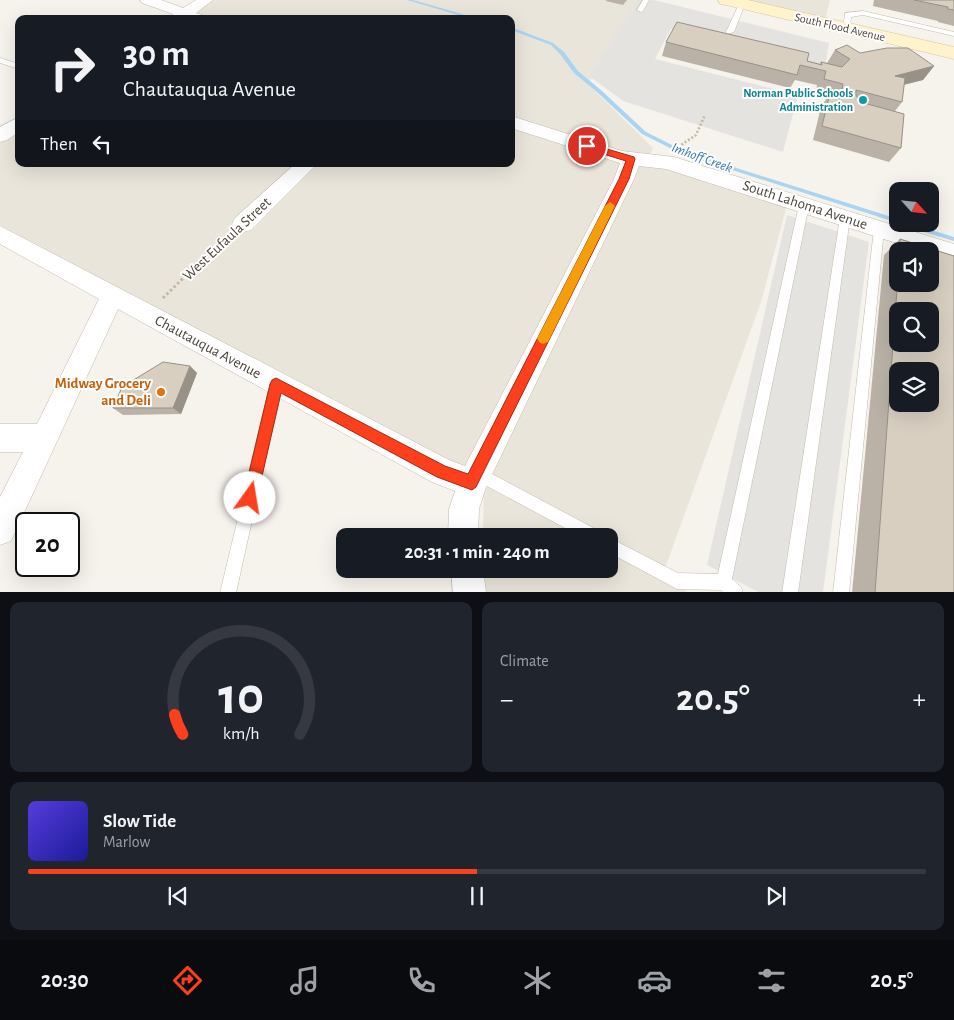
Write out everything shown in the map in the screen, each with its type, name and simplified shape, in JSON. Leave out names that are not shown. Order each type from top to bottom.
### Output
[{"type":"street","points":[[147,0],[182,15]]},
{"type":"street","points":[[189,15],[206,0]]},
{"type":"street","name":"South Flood Avenue","points":[[734,2],[954,54]]},
{"type":"street","name":"South Lahoma Avenue","points":[[515,123],[631,159],[667,162],[954,253]]},
{"type":"street","points":[[0,136],[15,126]]},
{"type":"street","points":[[463,528],[464,510],[474,478],[624,179],[631,159]]},
{"type":"street","name":"West Eufaula Street","points":[[243,224],[304,167]]},
{"type":"street","name":"Chautauqua Avenue","points":[[0,234],[442,472],[474,478]]},
{"type":"street","points":[[0,530],[113,295]]},
{"type":"street","points":[[0,438],[44,438]]},
{"type":"street","points":[[468,578],[470,592]]},
{"type":"lane","points":[[641,10],[646,0]]},
{"type":"lane","points":[[730,32],[734,2]]},
{"type":"lane","points":[[846,28],[848,15],[863,13],[954,34]]},
{"type":"lane","points":[[0,60],[15,66]]},
{"type":"lane","points":[[724,582],[804,205]]},
{"type":"lane","points":[[790,592],[845,218]]},
{"type":"lane","points":[[841,592],[879,229]]},
{"type":"lane","points":[[228,592],[276,384]]},
{"type":"lane","points":[[474,478],[577,528]]},
{"type":"lane","points":[[618,549],[677,581],[724,582],[735,592]]},
{"type":"path","points":[[679,147],[696,135],[704,115]]},
{"type":"path","name":"West Eufaula Street","points":[[146,314],[231,232],[243,224]]},
{"type":"shaded area","points":[[211,0],[641,0],[588,84],[653,148],[648,162],[787,205],[761,302],[662,577],[687,592],[483,592],[482,578],[618,578],[618,528],[483,528],[484,482],[0,225],[0,141],[15,132],[15,167],[515,167],[515,15],[188,15]]},
{"type":"shaded area","points":[[638,0],[654,0],[829,43],[825,67],[671,29],[655,59],[798,95],[783,152],[623,101],[589,76]]},
{"type":"shaded area","points":[[737,0],[830,0],[825,20]]},
{"type":"shaded area","points":[[787,215],[869,242],[823,592],[758,592],[707,565]]},
{"type":"building","points":[[914,0],[954,0],[954,10],[948,9],[948,7]]},
{"type":"building","points":[[677,22],[809,53],[807,61],[822,65],[821,62],[842,67],[850,59],[835,50],[847,45],[860,53],[887,48],[908,48],[934,66],[895,76],[905,78],[902,102],[856,90],[856,95],[860,102],[904,114],[901,148],[822,126],[830,93],[841,96],[843,84],[824,79],[826,71],[800,65],[797,75],[666,42]]},
{"type":"building","points":[[939,251],[954,256],[954,592],[875,592],[889,400],[889,412],[939,412],[939,362],[892,362],[892,352],[939,352],[939,302],[896,302],[897,292],[939,292]]},
{"type":"building","points":[[163,362],[190,366],[173,408],[113,408],[122,387]]},
{"type":"waterway","name":"Imhoff Creek","points":[[409,0],[463,15]]},
{"type":"waterway","name":"Imhoff Creek","points":[[515,30],[552,44],[562,53],[576,72],[644,133],[684,153],[889,218]]},
{"type":"waterway","name":"Imhoff Creek","points":[[932,232],[954,239]]},
{"type":"slow traffic","points":[[543,338],[610,206]]},
{"type":"place","name":"Norman Public Schools Administration","points":[[863,100]]},
{"type":"place","name":"Midway Grocery and Deli","points":[[161,392]]},
{"type":"route","points":[[250,498],[276,384],[442,472],[472,482],[624,179],[631,159],[587,146]]}]
